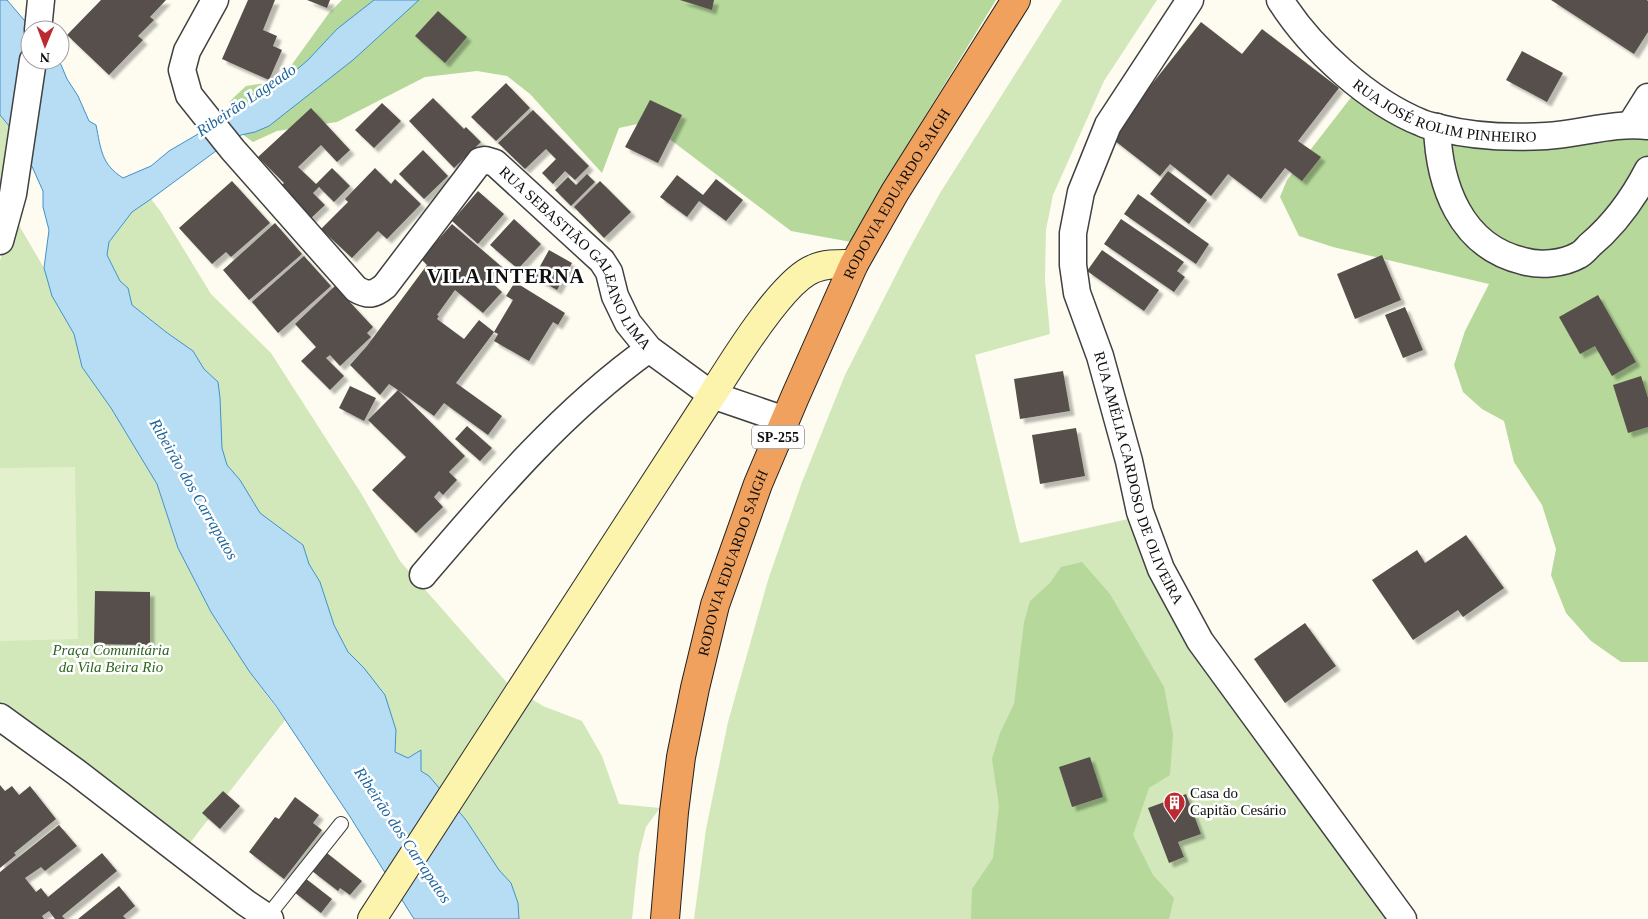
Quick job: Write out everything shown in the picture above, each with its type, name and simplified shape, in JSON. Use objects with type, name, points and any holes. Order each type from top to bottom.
[{"type":"highway","name":"RODOVIA EDUARDO SAIGH","points":[[665,919],[681,757],[715,605],[752,500],[854,264],[895,192],[1016,0]]},
{"type":"street","name":"RUA SEBASTIÃO GALEANO LIMA","points":[[215,0],[187,51],[182,70],[189,95],[233,150],[356,290],[366,294],[375,294],[385,286],[480,161],[490,160],[495,162],[602,261],[609,272],[615,296],[628,323],[649,349],[712,395],[785,420]]},
{"type":"street","name":"RUA AMÉLIA CARDOSO DE OLIVEIRA","points":[[1190,0],[1108,125],[1081,192],[1073,233],[1072,265],[1077,293],[1100,356],[1129,462],[1140,512],[1161,568],[1200,641],[1403,919]]},
{"type":"street","name":"RUA JOSÉ ROLIM PINHEIRO","points":[[1280,0],[1286,10],[1317,46],[1348,78],[1422,124],[1458,133],[1496,136],[1547,136],[1640,125]]},
{"type":"street","points":[[0,240],[13,194],[32,70]]},
{"type":"street","points":[[1640,125],[1648,97]]},
{"type":"street","points":[[1438,127],[1438,146],[1445,184],[1458,214],[1482,241],[1493,249],[1510,258],[1530,263],[1556,263],[1578,255],[1603,234],[1624,210],[1648,170]]},
{"type":"street","points":[[372,919],[764,318],[795,281],[810,269],[827,264],[854,264]]},
{"type":"street","points":[[423,575],[489,498],[582,403],[618,371],[649,349]]},
{"type":"street","points":[[0,717],[76,772],[240,911],[268,918]]},
{"type":"lane","points":[[268,918],[341,824]]},
{"type":"green space","points":[[342,0],[996,0],[870,206],[851,242],[791,231],[647,122],[619,128],[602,173],[530,94],[507,76],[477,71],[425,77],[337,122],[277,131],[253,142],[238,131],[229,102],[246,86],[280,81],[329,13]]},
{"type":"green space","points":[[1062,0],[1157,0],[1104,81],[1053,195],[1046,230],[1045,280],[1050,334],[975,355],[1020,543],[1146,515],[1166,569],[1408,919],[694,919],[706,829],[728,722],[768,580],[802,482],[845,375],[907,253],[940,193]]},
{"type":"green space","points":[[1356,91],[1448,136],[1648,132],[1648,662],[1621,662],[1591,641],[1566,613],[1551,575],[1556,549],[1542,505],[1514,462],[1504,421],[1482,409],[1463,392],[1454,365],[1465,331],[1489,284],[1333,247],[1299,236],[1280,197],[1287,180]]},
{"type":"green space","points":[[0,115],[15,133],[0,216]]},
{"type":"green space","points":[[151,199],[161,212],[211,294],[271,353],[361,493],[400,561],[509,685],[543,706],[582,721],[602,756],[619,804],[660,808],[646,827],[639,854],[632,919],[519,919],[518,903],[511,883],[499,870],[466,820],[429,776],[421,771],[421,750],[408,758],[395,752],[396,730],[364,668],[348,652],[334,625],[320,582],[309,564],[303,545],[260,513],[240,480],[227,465],[222,448],[218,382],[204,369],[193,351],[132,305],[128,288],[120,281],[107,255],[109,242],[132,212]]},
{"type":"green space","name":"Praça Comunitária da Vila Beira Rio","points":[[13,215],[44,268],[52,296],[74,334],[82,367],[111,408],[157,484],[178,548],[211,612],[249,671],[285,720],[183,852],[0,716],[0,261]]},
{"type":"green space","points":[[75,467],[78,639],[0,641],[0,468]]},
{"type":"green space","points":[[1082,562],[1110,594],[1164,687],[1173,734],[1170,775],[1149,788],[1133,835],[1153,875],[1174,898],[1169,919],[971,919],[972,889],[993,858],[999,806],[992,759],[1000,733],[1014,704],[1024,622],[1030,601],[1050,583],[1061,567]]},
{"type":"water","name":"Ribeirão dos Carrapatos","points":[[0,0],[7,0],[24,20],[20,20],[20,70],[63,70],[89,121],[96,125],[101,149],[106,161],[123,178],[151,166],[169,151],[273,90],[308,60],[337,29],[374,0],[419,0],[353,60],[269,126],[241,135],[224,145],[132,212],[109,242],[107,255],[120,281],[128,288],[132,305],[193,351],[204,369],[218,382],[222,448],[227,465],[240,480],[260,513],[303,545],[309,564],[320,582],[334,625],[348,652],[364,668],[385,695],[396,730],[395,752],[408,758],[421,750],[421,771],[429,776],[466,820],[499,870],[511,883],[518,903],[519,919],[414,919],[349,815],[276,706],[249,671],[211,612],[178,548],[157,484],[111,408],[82,367],[74,334],[52,296],[44,268],[49,230],[43,207],[43,191],[15,133],[0,115]]},
{"type":"building","points":[[101,0],[166,0],[150,17],[154,20],[138,36],[143,40],[109,75],[70,38],[70,32]]},
{"type":"building","points":[[248,0],[275,0],[263,30],[277,36],[273,46],[282,50],[269,80],[222,59]]},
{"type":"building","points":[[307,0],[330,0],[327,8]]},
{"type":"building","points":[[680,0],[714,0],[712,10]]},
{"type":"building","points":[[1551,0],[1647,0],[1648,32],[1634,54]]},
{"type":"building","points":[[438,11],[467,37],[445,63],[415,36]]},
{"type":"building","points":[[1201,22],[1242,54],[1262,29],[1339,88],[1298,141],[1321,157],[1302,181],[1285,168],[1261,199],[1228,174],[1211,196],[1170,164],[1160,176],[1110,137]]},
{"type":"building","points":[[1522,51],[1563,73],[1547,102],[1506,80]]},
{"type":"building","points":[[506,83],[530,108],[496,141],[471,117]]},
{"type":"building","points":[[433,98],[464,129],[466,127],[481,142],[454,168],[409,121]]},
{"type":"building","points":[[650,100],[682,115],[658,163],[625,147]]},
{"type":"building","points":[[382,103],[401,121],[374,148],[355,130]]},
{"type":"building","points":[[311,108],[350,150],[337,162],[321,145],[298,167],[316,184],[332,168],[350,186],[334,202],[319,187],[313,193],[325,205],[310,219],[278,188],[284,183],[258,157]]},
{"type":"building","points":[[533,110],[589,166],[575,180],[565,171],[553,184],[542,173],[556,159],[546,149],[525,169],[498,143]]},
{"type":"building","points":[[423,150],[448,176],[424,199],[399,174]]},
{"type":"building","points":[[375,168],[391,184],[395,179],[421,204],[387,239],[378,231],[352,258],[321,229],[348,202],[345,199]]},
{"type":"building","points":[[1168,171],[1207,200],[1189,224],[1150,194]]},
{"type":"building","points":[[587,174],[595,182],[571,206],[555,190],[568,177],[576,185]]},
{"type":"building","points":[[677,175],[703,195],[716,179],[743,200],[726,221],[699,201],[687,217],[660,197]]},
{"type":"building","points":[[232,181],[270,223],[231,257],[226,252],[212,264],[179,228]]},
{"type":"building","points":[[600,181],[631,212],[604,238],[574,207]]},
{"type":"building","points":[[478,191],[504,214],[478,244],[452,221]]},
{"type":"building","points":[[1138,194],[1209,244],[1196,264],[1124,214]]},
{"type":"building","points":[[514,219],[541,244],[518,269],[490,245]]},
{"type":"building","points":[[1121,219],[1184,262],[1177,271],[1185,277],[1174,292],[1104,244]]},
{"type":"building","points":[[275,223],[302,254],[249,300],[223,270]]},
{"type":"building","points":[[452,224],[502,267],[490,281],[502,292],[483,313],[455,290],[437,315],[439,316],[437,319],[464,339],[479,320],[494,332],[456,383],[502,416],[488,435],[444,403],[434,416],[389,384],[380,395],[350,365],[367,346],[427,265],[421,259]]},
{"type":"building","points":[[549,250],[572,263],[557,290],[534,277]]},
{"type":"building","points":[[1102,250],[1159,290],[1144,311],[1087,271]]},
{"type":"building","points":[[1382,255],[1401,300],[1355,319],[1337,274]]},
{"type":"building","points":[[304,256],[331,286],[278,333],[252,302]]},
{"type":"building","points":[[515,282],[565,313],[558,325],[553,322],[529,361],[494,341],[498,334],[494,332],[513,300],[506,296]]},
{"type":"building","points":[[335,286],[373,327],[367,333],[371,337],[340,366],[330,355],[326,358],[344,376],[330,390],[301,361],[316,347],[295,324]]},
{"type":"building","points":[[1598,295],[1636,362],[1612,376],[1595,346],[1580,354],[1559,317]]},
{"type":"building","points":[[1405,307],[1423,350],[1403,358],[1385,315]]},
{"type":"building","points":[[1063,371],[1070,411],[1020,419],[1014,379]]},
{"type":"building","points":[[1641,376],[1648,398],[1648,427],[1628,433],[1613,385]]},
{"type":"building","points":[[350,386],[376,398],[364,421],[339,408]]},
{"type":"building","points":[[398,390],[465,456],[449,472],[457,480],[443,495],[439,491],[434,497],[443,507],[416,533],[372,490],[406,457],[368,420]]},
{"type":"building","points":[[467,426],[492,448],[480,461],[455,439]]},
{"type":"building","points":[[1076,428],[1085,476],[1040,484],[1032,435]]},
{"type":"building","points":[[1466,535],[1504,588],[1463,617],[1458,610],[1413,640],[1372,580],[1417,550],[1425,563]]},
{"type":"building","points":[[95,591],[150,592],[150,645],[94,644]]},
{"type":"building","points":[[1305,623],[1336,666],[1285,703],[1254,659]]},
{"type":"building","points":[[1090,757],[1103,797],[1072,807],[1059,767]]},
{"type":"building","points":[[0,785],[5,791],[12,786],[19,795],[30,786],[56,819],[14,853],[16,855],[0,868]]},
{"type":"building","points":[[223,791],[240,806],[220,829],[202,813]]},
{"type":"building","name":"Casa do Capitão Cesário","points":[[1186,794],[1201,834],[1178,842],[1184,857],[1169,863],[1148,808]]},
{"type":"building","points":[[295,797],[319,815],[313,823],[322,830],[284,879],[249,852],[275,817],[279,819]]},
{"type":"building","points":[[59,825],[77,846],[45,871],[41,867],[25,878],[36,892],[41,888],[48,897],[102,853],[117,871],[62,916],[65,919],[55,919],[49,911],[42,916],[44,919],[0,919],[0,872]]},
{"type":"building","points":[[327,853],[362,881],[350,895],[340,888],[338,891],[312,871]]},
{"type":"building","points":[[305,878],[332,899],[321,913],[294,892]]},
{"type":"building","points":[[119,886],[135,906],[123,916],[126,919],[78,919]]},
{"type":"place","name":"Casa do Capitão Cesário","points":[[1174,821]]},
{"type":"district","name":"VILA INTERNA","points":[[506,276]]},
{"type":"water label","name":"Ribeirão Lageado","points":[[246,100]]}]
